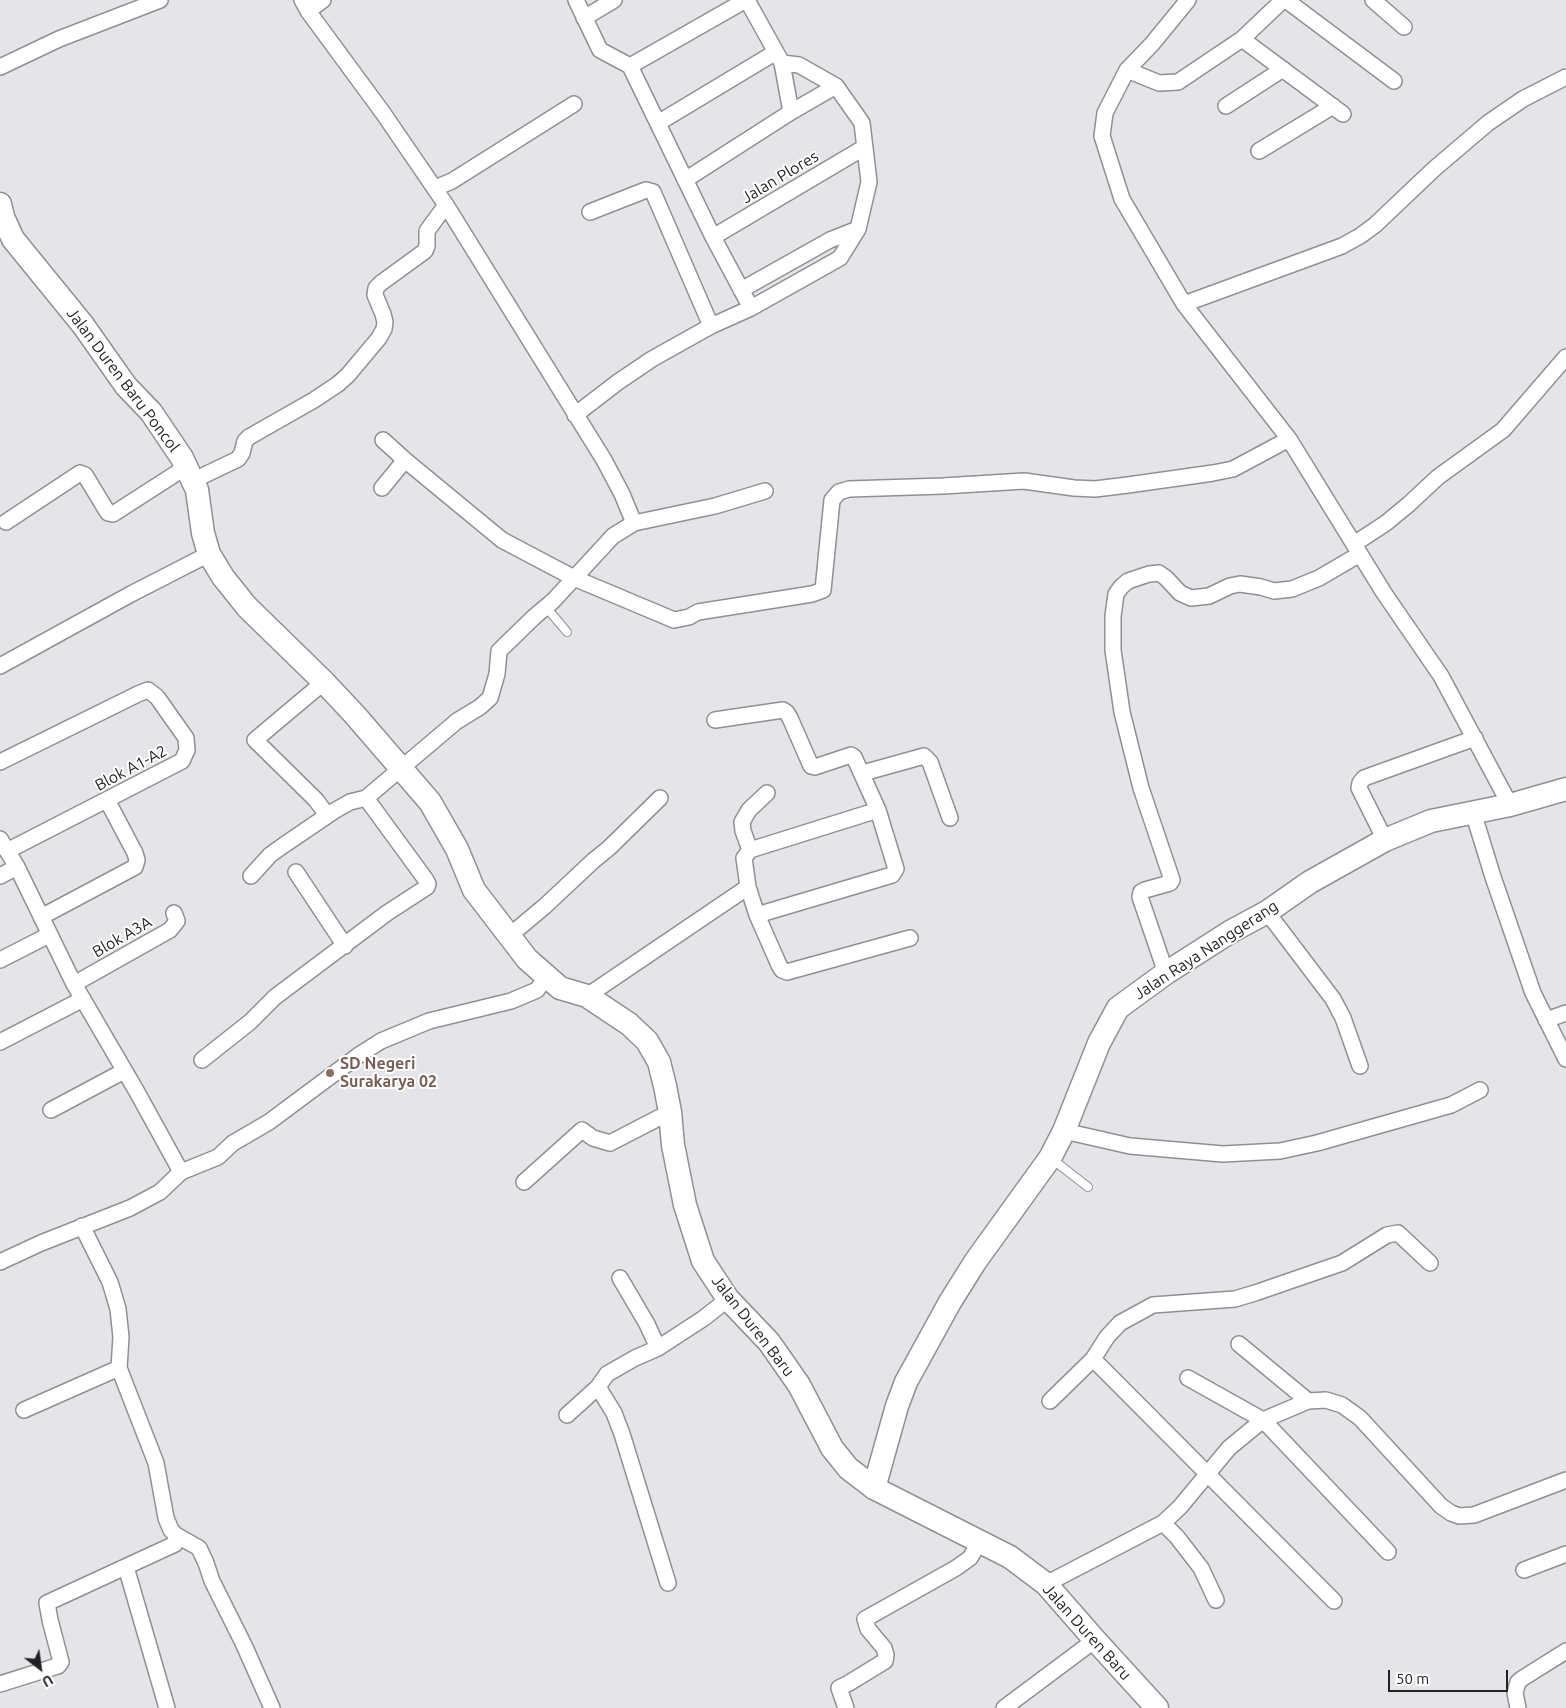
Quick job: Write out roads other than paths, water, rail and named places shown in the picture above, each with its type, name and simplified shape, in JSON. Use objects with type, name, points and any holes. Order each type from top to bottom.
[{"type":"street","points":[[0,68],[59,39],[160,0]]},
{"type":"street","points":[[323,0],[305,5],[383,113],[446,205],[604,460],[622,494],[634,523]]},
{"type":"street","points":[[576,0],[600,50],[630,66],[713,237],[751,308]]},
{"type":"street","points":[[584,18],[614,0]]},
{"type":"street","points":[[630,66],[746,0],[779,58],[791,112]]},
{"type":"street","points":[[1188,0],[1152,44],[1126,70],[1105,114],[1102,136],[1122,199],[1184,304],[1290,439],[1384,593],[1441,676],[1510,805]]},
{"type":"street","points":[[1126,70],[1159,83],[1178,82],[1242,39],[1285,0],[1394,81]]},
{"type":"street","points":[[1373,0],[1404,27]]},
{"type":"street","points":[[1242,39],[1338,110],[1259,151]]},
{"type":"street","points":[[575,415],[652,359],[711,326],[751,308],[840,258],[858,229],[869,182],[862,124],[836,86],[799,65],[779,58],[658,123]]},
{"type":"street","points":[[1226,106],[1283,69]]},
{"type":"street","points":[[1184,304],[1342,246],[1360,236],[1375,226],[1434,169],[1488,123],[1524,99],[1566,76]]},
{"type":"street","points":[[685,180],[791,112],[836,86]]},
{"type":"street","points":[[435,188],[452,181],[574,104]]},
{"type":"street","name":"Jalan Plores","points":[[713,237],[865,147]]},
{"type":"street","points":[[590,212],[646,190],[653,192],[711,326]]},
{"type":"street","name":"Jalan Duren Baru Poncol","points":[[0,204],[3,217],[13,239],[83,325],[126,386],[151,412],[189,474],[197,490],[203,533],[209,554],[223,577],[247,607],[324,682],[402,768]]},
{"type":"street","points":[[6,522],[80,473],[85,475],[108,513],[113,514],[189,474],[238,459],[249,436],[314,400],[338,384],[379,338],[384,330],[385,322],[384,314],[375,296],[376,288],[425,251],[428,246],[427,232],[446,205]]},
{"type":"street","points":[[741,290],[830,240],[858,229]]},
{"type":"street","points":[[1166,973],[1140,897],[1141,892],[1170,883],[1172,880],[1141,788],[1122,712],[1113,650],[1113,616],[1116,594],[1128,581],[1149,574],[1159,574],[1166,578],[1180,593],[1191,598],[1209,596],[1230,586],[1240,584],[1274,591],[1292,589],[1319,578],[1357,549],[1438,477],[1503,430],[1566,357]]},
{"type":"street","points":[[383,440],[502,540],[574,578],[674,620],[689,617],[698,612],[817,594],[823,590],[832,500],[839,492],[849,489],[1024,481],[1074,488],[1128,485],[1233,469],[1290,439]]},
{"type":"street","points":[[382,488],[405,460]]},
{"type":"street","points":[[251,876],[277,850],[327,815],[350,802],[366,798],[457,721],[480,707],[490,698],[497,674],[499,651],[546,607],[613,536],[634,523],[715,506],[764,491]]},
{"type":"street","points":[[0,666],[131,594],[209,554]]},
{"type":"street","points":[[324,682],[255,740],[316,800],[327,815]]},
{"type":"street","name":"Blok A1-A2","points":[[0,762],[148,690],[157,696],[186,738],[187,750],[182,760],[107,800],[3,845]]},
{"type":"street","points":[[715,720],[782,710],[787,713],[811,766],[814,767],[851,755],[857,760],[878,810],[896,869],[892,875],[757,915]]},
{"type":"street","points":[[1385,840],[1360,788],[1360,783],[1364,778],[1475,738]]},
{"type":"street","points":[[863,774],[924,756],[930,762],[950,818]]},
{"type":"street","name":"Jalan Duren Baru","points":[[402,768],[430,802],[457,849],[474,890],[527,959],[560,988],[587,996],[629,1024],[648,1041],[659,1062],[670,1112],[673,1145],[685,1205],[703,1261],[728,1299],[769,1342],[799,1384],[832,1448],[848,1468],[874,1488],[1010,1556],[1046,1584],[1156,1708]]},
{"type":"street","name":"Jalan Raya Nanggerang","points":[[874,1488],[897,1406],[906,1382],[950,1302],[975,1262],[1050,1158],[1064,1131],[1099,1043],[1118,1008],[1166,973],[1230,932],[1267,912],[1310,882],[1385,840],[1431,821],[1510,805],[1566,789]]},
{"type":"street","points":[[750,850],[743,831],[742,822],[748,810],[767,793]]},
{"type":"street","points":[[202,1060],[250,1022],[275,997],[387,913],[424,890],[428,884],[366,798]]},
{"type":"street","points":[[508,936],[545,906],[593,860],[609,848],[660,798]]},
{"type":"street","points":[[41,917],[135,867],[138,860],[107,800]]},
{"type":"street","points":[[878,810],[750,850],[744,858],[748,887],[757,915],[779,966],[787,972],[910,938]]},
{"type":"street","points":[[1473,812],[1533,993],[1566,1059]]},
{"type":"street","points":[[3,845],[16,867],[74,984],[181,1172]]},
{"type":"street","points":[[0,876],[16,867]]},
{"type":"street","points":[[296,872],[344,946]]},
{"type":"street","points":[[587,996],[748,887]]},
{"type":"street","points":[[1267,912],[1333,999],[1360,1066]]},
{"type":"street","name":"Blok A3A","points":[[74,984],[170,930],[177,920],[174,913]]},
{"type":"street","points":[[0,960],[49,936]]},
{"type":"street","points":[[0,1262],[41,1243],[130,1208],[160,1192],[181,1172],[218,1157],[233,1143],[269,1122],[359,1055],[381,1041],[438,1018],[512,1000],[537,990],[546,976]]},
{"type":"street","points":[[0,1042],[83,999]]},
{"type":"street","points":[[1546,1020],[1566,1013]]},
{"type":"street","points":[[51,1110],[124,1071]]},
{"type":"street","points":[[1064,1131],[1130,1146],[1223,1154],[1280,1151],[1317,1143],[1451,1105],[1480,1090]]},
{"type":"street","points":[[524,1182],[582,1130],[593,1138],[610,1143],[670,1112]]},
{"type":"street","points":[[82,1226],[110,1282],[118,1309],[121,1337],[119,1368],[156,1463],[166,1518],[171,1530],[176,1535],[199,1548],[212,1581],[244,1645],[272,1708]]},
{"type":"street","points":[[1050,1401],[1093,1359],[1120,1322],[1153,1305],[1235,1299],[1342,1263],[1387,1235],[1398,1233],[1430,1263]]},
{"type":"street","points":[[620,1278],[647,1324],[658,1348]]},
{"type":"street","points":[[567,1415],[598,1387],[607,1374],[635,1358],[658,1348],[704,1318],[728,1299]]},
{"type":"street","points":[[1239,1344],[1308,1401]]},
{"type":"street","points":[[1093,1359],[1334,1601]]},
{"type":"street","points":[[24,1410],[119,1368]]},
{"type":"street","points":[[1188,1378],[1263,1420],[1388,1552]]},
{"type":"street","points":[[598,1387],[614,1413],[622,1434],[668,1583]]},
{"type":"street","points":[[1046,1584],[1165,1521],[1180,1507],[1229,1448],[1263,1420],[1308,1401],[1326,1400],[1342,1405],[1360,1418],[1441,1506],[1459,1516],[1474,1515],[1566,1480]]},
{"type":"street","points":[[1165,1521],[1201,1568],[1216,1600]]},
{"type":"street","points":[[0,1684],[58,1666],[61,1662],[47,1603],[176,1544],[176,1535]]},
{"type":"street","points":[[846,1708],[839,1688],[885,1661],[884,1648],[868,1629],[865,1619],[956,1568],[970,1558],[980,1541]]},
{"type":"street","points":[[1524,1570],[1566,1554]]},
{"type":"street","points":[[126,1568],[167,1708]]},
{"type":"street","points":[[1004,1708],[1095,1640]]},
{"type":"street","points":[[1518,1708],[1515,1693],[1518,1682],[1566,1652]]},
{"type":"lane","points":[[546,607],[567,632]]},
{"type":"lane","points":[[1050,1158],[1088,1187]]},
{"type":"place","name":"SD Negeri Surakarya 02","points":[[330,1073]]}]
